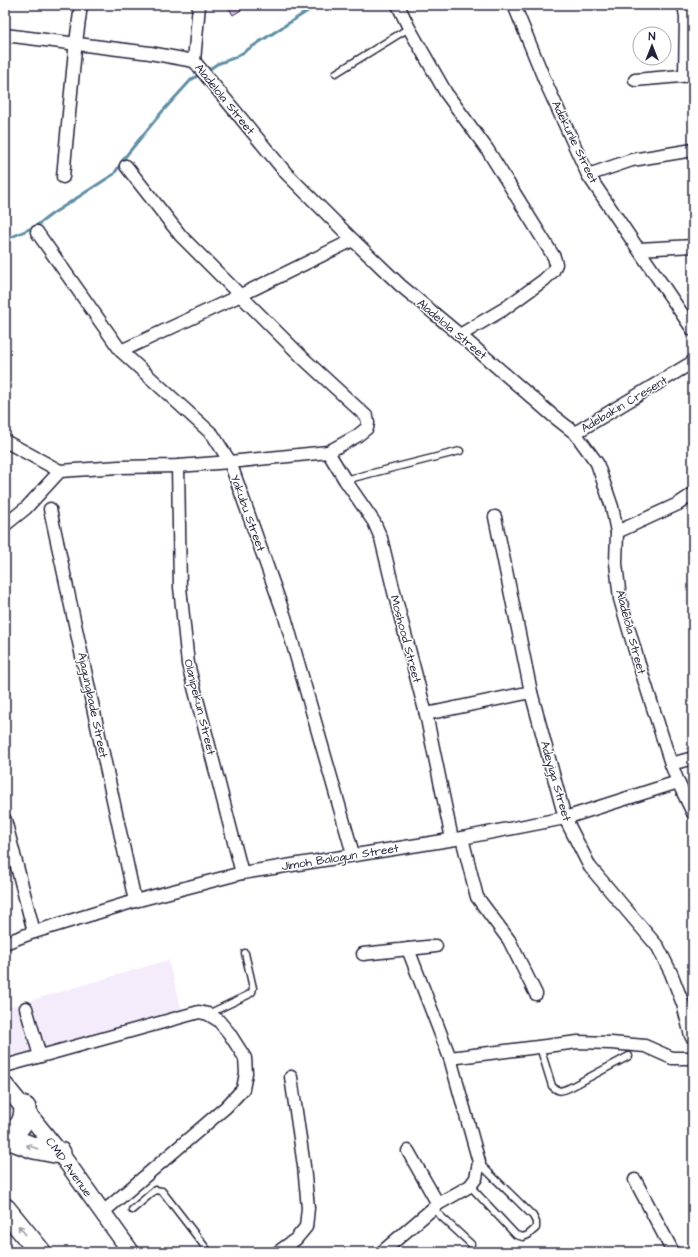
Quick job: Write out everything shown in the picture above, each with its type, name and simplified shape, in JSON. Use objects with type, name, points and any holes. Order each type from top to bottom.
[{"type":"highway","points":[[5,1136],[18,1129],[25,1118],[25,1108]]},
{"type":"highway","points":[[5,1136],[34,1148],[60,1153]]},
{"type":"highway","points":[[5,1209],[40,1252]]},
{"type":"street","points":[[63,176],[81,5]]},
{"type":"street","points":[[195,62],[199,5]]},
{"type":"street","points":[[398,5],[409,28],[446,93],[487,149],[554,257],[556,264],[553,271],[544,280],[504,309],[460,335]]},
{"type":"street","name":"Adekunle Street","points":[[514,5],[545,80],[588,175],[693,330]]},
{"type":"street","points":[[635,80],[689,75],[684,5]]},
{"type":"street","name":"Aladelola Street","points":[[5,35],[150,53],[195,62],[286,174],[400,285],[575,433],[597,462],[612,507],[617,532],[616,563],[620,599],[671,764],[678,782],[691,806]]},
{"type":"street","points":[[588,175],[632,160],[693,150]]},
{"type":"street","points":[[5,441],[60,471],[178,466],[328,452],[357,436],[367,428],[367,418],[304,359],[181,236],[126,166]]},
{"type":"street","name":"Yakubu Street","points":[[36,232],[121,351],[213,435],[230,462],[285,617],[353,854]]},
{"type":"street","points":[[121,351],[241,296],[354,240]]},
{"type":"street","points":[[639,249],[693,246]]},
{"type":"street","name":"Adebakin Cresent","points":[[575,433],[693,362]]},
{"type":"street","name":"Moshood Street","points":[[328,452],[374,522],[381,538],[457,838],[477,897],[509,940],[536,994]]},
{"type":"street","name":"Olanipekun Street","points":[[178,466],[180,587],[188,664],[242,873]]},
{"type":"street","points":[[5,525],[26,508],[60,471]]},
{"type":"street","points":[[617,532],[678,504],[693,494]]},
{"type":"street","name":"Ajagungbade Street","points":[[50,509],[135,901]]},
{"type":"street","name":"Adeyiga Street","points":[[495,517],[531,692],[565,818],[590,868],[658,947],[671,973],[683,1004],[691,1036],[693,1037]]},
{"type":"street","points":[[426,714],[531,692]]},
{"type":"street","points":[[671,764],[693,758]]},
{"type":"street","name":"Jimoh Balogun Street","points":[[5,943],[34,932],[135,901],[242,873],[457,838],[565,818],[678,782]]},
{"type":"street","points":[[5,820],[34,932]]},
{"type":"street","points":[[363,954],[436,946]]},
{"type":"street","points":[[382,1252],[436,1206],[470,1186],[476,1178],[478,1162],[450,1058],[408,949]]},
{"type":"street","points":[[26,1008],[40,1056]]},
{"type":"street","points":[[5,1066],[199,1012],[208,1014],[218,1020],[229,1033],[245,1058],[246,1073],[243,1089],[226,1107],[102,1213]]},
{"type":"street","points":[[450,1058],[578,1042],[645,1046],[672,1058],[693,1058]]},
{"type":"street","points":[[278,1252],[296,1239],[306,1227],[308,1208],[304,1166],[291,1077]]},
{"type":"street","name":"CMD Avenue","points":[[5,1085],[60,1153],[131,1252]]},
{"type":"street","points":[[408,1151],[436,1206]]},
{"type":"street","points":[[634,1180],[673,1252]]},
{"type":"lane","points":[[336,72],[409,28]]},
{"type":"lane","points":[[345,480],[460,451]]},
{"type":"lane","points":[[208,1014],[252,992],[253,988],[245,953]]},
{"type":"lane","points":[[540,1047],[552,1086],[556,1090],[562,1091],[629,1056]]},
{"type":"lane","points":[[470,1186],[516,1235],[522,1237],[528,1235],[536,1228],[536,1222],[533,1216],[478,1162]]},
{"type":"lane","points":[[132,1210],[155,1190],[162,1191],[209,1252]]},
{"type":"lane","points":[[436,1206],[471,1244]]},
{"type":"shaded area","points":[[168,960],[182,1010],[5,1064],[5,1008]]},
{"type":"building","points":[[227,5],[249,5],[233,15]]},
{"type":"waterway","points":[[207,71],[217,64],[236,57],[317,5]]},
{"type":"waterway","points":[[5,240],[36,226],[114,174],[125,157],[161,113],[191,80],[200,74]]}]
